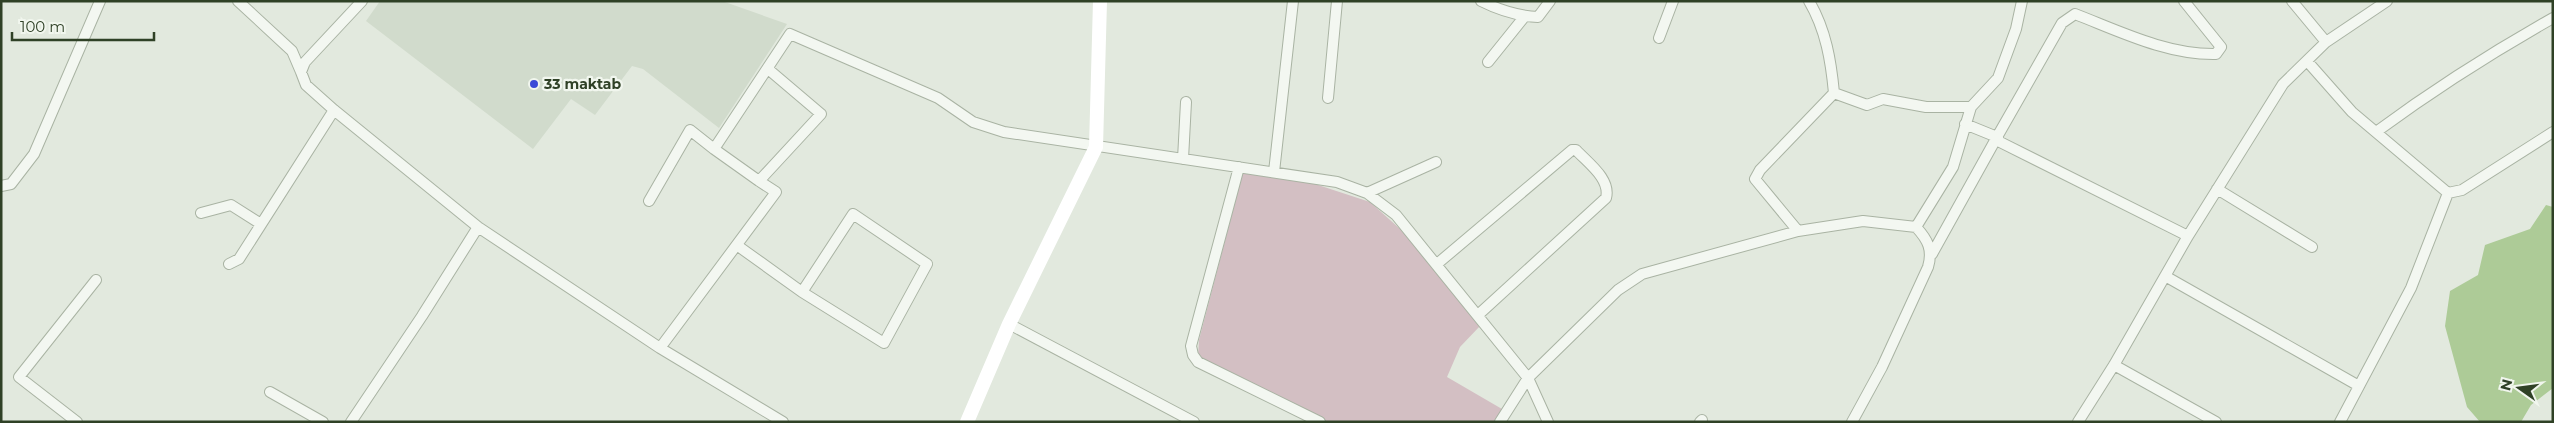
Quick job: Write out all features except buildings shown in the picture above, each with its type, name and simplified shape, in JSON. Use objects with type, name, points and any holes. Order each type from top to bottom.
[{"type":"street","points":[[1,186],[11,184],[34,154],[100,1]]},
{"type":"street","points":[[239,1],[292,51],[306,85],[478,227],[660,348],[783,422]]},
{"type":"street","points":[[301,72],[305,62],[362,1]]},
{"type":"street","points":[[967,422],[1010,324],[1096,147],[1100,1]]},
{"type":"street","points":[[1274,172],[1293,1]]},
{"type":"street","points":[[1328,98],[1337,1]]},
{"type":"street","points":[[1481,1],[1496,8],[1525,16],[1538,17],[1550,1]]},
{"type":"street","points":[[1659,38],[1673,1]]},
{"type":"street","points":[[1798,231],[1757,183],[1755,175],[1834,93],[1830,55],[1816,12],[1809,1]]},
{"type":"street","points":[[1916,227],[1953,167],[1971,107],[1998,78],[2016,29],[2022,1]]},
{"type":"street","points":[[1852,422],[1906,316],[1932,254],[2062,24],[2075,14],[2153,44],[2204,55],[2216,54],[2221,47],[2184,1]]},
{"type":"street","points":[[2292,1],[2326,42]]},
{"type":"street","points":[[2078,422],[2114,365],[2188,236],[2283,84],[2326,42],[2388,1]]},
{"type":"street","points":[[1488,62],[1525,16]]},
{"type":"street","points":[[2376,132],[2440,85],[2494,51],[2553,18]]},
{"type":"street","points":[[714,149],[790,34],[938,98],[973,122],[1004,132],[1337,182],[1367,193],[1396,215],[1528,378],[1548,422]]},
{"type":"street","points":[[2307,61],[2352,112],[2448,193]]},
{"type":"street","points":[[759,181],[821,114],[768,69]]},
{"type":"street","points":[[1834,93],[1867,105],[1883,99],[1926,107],[1971,107]]},
{"type":"street","points":[[1183,159],[1186,102]]},
{"type":"street","points":[[229,264],[239,259],[334,110]]},
{"type":"street","points":[[1966,124],[1997,137],[2000,142],[2188,236]]},
{"type":"street","points":[[649,201],[690,130],[776,192],[738,246],[660,348]]},
{"type":"street","points":[[2448,193],[2462,190],[2553,132]]},
{"type":"street","points":[[1437,264],[1572,150],[1576,150],[1606,182],[1608,189],[1606,198],[1478,315]]},
{"type":"street","points":[[1367,193],[1436,162]]},
{"type":"street","points":[[1239,168],[1191,346],[1193,355],[1198,362],[1320,422]]},
{"type":"street","points":[[2217,189],[2312,247]]},
{"type":"street","points":[[2340,422],[2411,288],[2448,193]]},
{"type":"street","points":[[201,214],[231,205],[261,224]]},
{"type":"street","points":[[738,246],[802,292],[884,343],[927,264],[853,214],[802,292]]},
{"type":"street","points":[[1500,422],[1528,378],[1618,290],[1636,277],[1798,231],[1863,221],[1916,227],[1923,235],[1932,254]]},
{"type":"street","points":[[351,422],[422,316],[478,227]]},
{"type":"street","points":[[2166,276],[2359,386]]},
{"type":"street","points":[[77,422],[19,377],[96,280]]},
{"type":"street","points":[[1010,324],[1194,422]]},
{"type":"street","points":[[2114,365],[2216,422]]},
{"type":"street","points":[[270,392],[322,422]]},
{"type":"shaded area","name":"33 maktab","points":[[380,1],[722,1],[787,24],[719,128],[643,69],[632,66],[595,115],[571,99],[533,149],[366,21]]},
{"type":"shaded area","points":[[1243,172],[1312,183],[1370,202],[1409,237],[1480,326],[1460,347],[1447,377],[1502,409],[1495,422],[1322,422],[1209,364],[1198,356],[1199,340]]},
{"type":"shaded area","points":[[2546,205],[2553,207],[2553,388],[2531,405],[2521,422],[2480,422],[2467,407],[2445,326],[2450,291],[2478,275],[2485,245],[2530,229]]},
{"type":"place","name":"33 maktab","points":[[534,84]]}]
